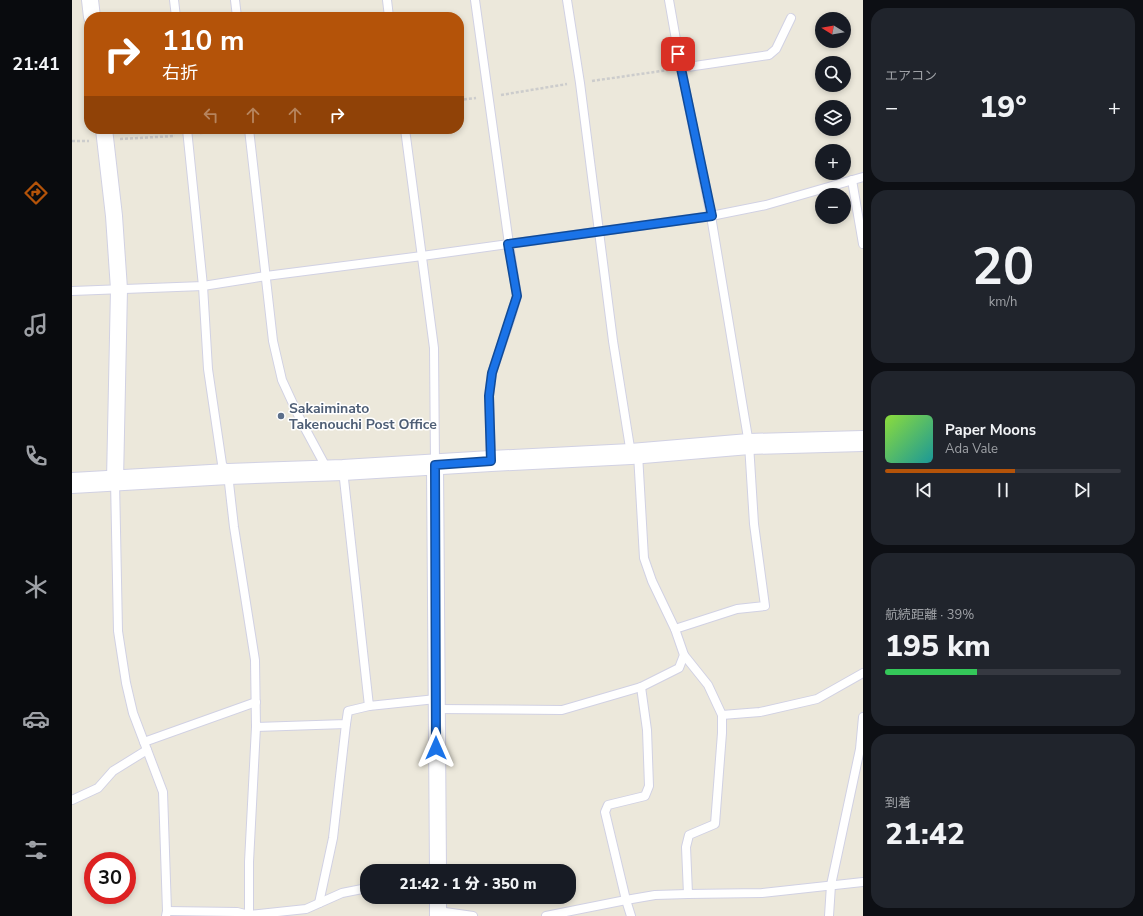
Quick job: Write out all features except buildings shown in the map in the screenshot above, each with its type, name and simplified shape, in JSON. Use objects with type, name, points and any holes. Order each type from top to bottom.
[{"type":"street","points":[[90,0],[91,12]]},
{"type":"street","points":[[105,135],[114,216],[119,289],[115,480]]},
{"type":"street","points":[[72,483],[228,474],[435,465],[635,453],[749,444],[863,441]]},
{"type":"street","points":[[435,465],[438,864]]},
{"type":"lane","points":[[174,0],[175,12]]},
{"type":"lane","points":[[235,0],[236,12]]},
{"type":"lane","points":[[387,0],[389,12]]},
{"type":"lane","points":[[475,0],[508,244],[517,296],[492,373],[489,396],[491,461]]},
{"type":"lane","points":[[566,0],[580,82],[613,341],[635,453],[644,558],[652,581],[675,629],[684,655],[708,685],[722,715],[715,824],[689,835],[686,847],[688,894]]},
{"type":"lane","points":[[669,0],[681,68],[712,216],[749,444],[754,524],[765,606],[737,609],[675,629]]},
{"type":"lane","points":[[681,68],[769,55],[776,49],[791,18]]},
{"type":"lane","points":[[187,134],[203,286],[208,369],[222,464],[228,474],[234,527],[255,660],[256,727],[249,862],[249,915]]},
{"type":"lane","points":[[250,134],[273,341],[282,380],[300,419],[335,470],[369,706]]},
{"type":"lane","points":[[406,134],[434,348],[435,465]]},
{"type":"lane","points":[[72,291],[203,286],[266,276],[712,216],[766,205],[863,177]]},
{"type":"lane","points":[[852,180],[863,244]]},
{"type":"lane","points":[[115,480],[118,631],[133,713],[162,792],[167,914],[236,912],[249,915],[306,909],[342,893],[360,889]]},
{"type":"lane","points":[[319,903],[333,838],[348,711],[369,706],[436,704],[562,710],[641,687],[679,668],[684,655]]},
{"type":"lane","points":[[722,715],[760,712],[817,699],[863,673]]},
{"type":"lane","points":[[631,916],[605,812],[608,805],[645,796],[649,786],[647,730],[641,687]]},
{"type":"lane","points":[[72,800],[98,788],[113,771],[145,746],[256,702]]},
{"type":"lane","points":[[829,916],[831,885],[860,749],[863,717]]},
{"type":"lane","points":[[256,727],[346,724]]},
{"type":"lane","points":[[546,916],[655,895],[762,893],[863,882]]},
{"type":"lane","points":[[438,908],[473,916]]},
{"type":"path","points":[[72,141],[105,135],[132,134]]},
{"type":"place","name":"Sakaiminato Takenouchi Post Office","points":[[281,416]]},
{"type":"route","points":[[436,748],[435,465],[491,461],[489,396],[492,373],[517,296],[508,244],[712,216],[678,54]]}]
